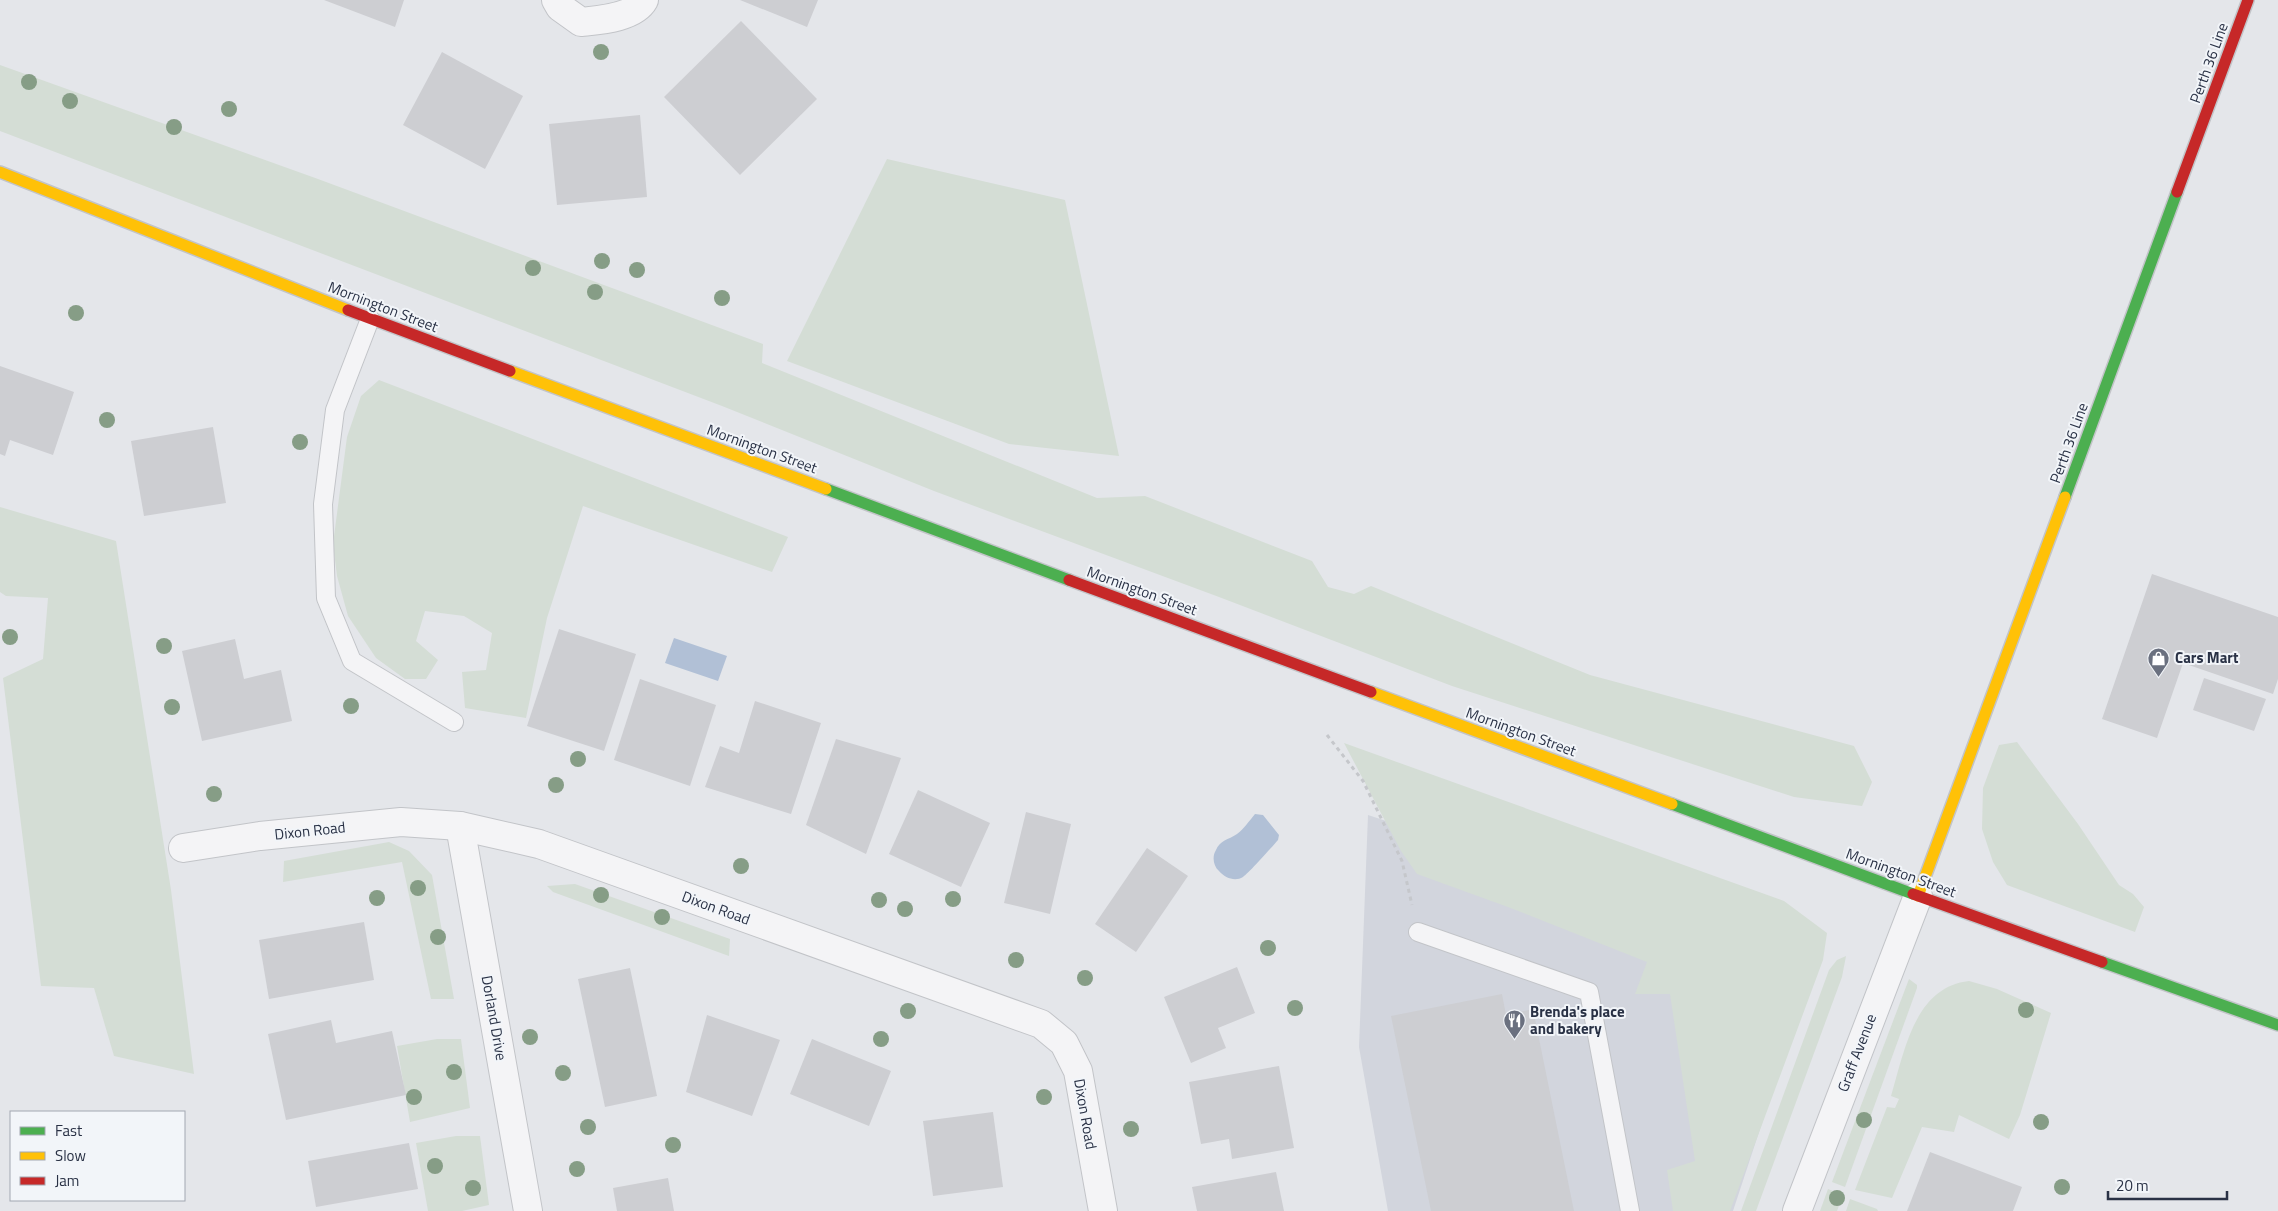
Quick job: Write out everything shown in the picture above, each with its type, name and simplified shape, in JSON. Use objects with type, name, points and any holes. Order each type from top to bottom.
[{"type":"main road","name":"Perth 36 Line","points":[[1918,896],[2248,0]]},
{"type":"main road","name":"Mornington Street","points":[[0,172],[370,319],[1918,896],[2278,1025]]},
{"type":"street","points":[[556,0],[560,6],[581,22],[616,18],[641,5],[644,0]]},
{"type":"street","name":"Dixon Road","points":[[183,848],[260,836],[401,822],[460,826],[539,844],[1041,1024],[1064,1042],[1078,1070],[1102,1211]]},
{"type":"street","name":"Dorland Drive","points":[[460,826],[528,1211]]},
{"type":"street","name":"Graff Avenue","points":[[1797,1211],[1918,896]]},
{"type":"lane","points":[[370,319],[335,410],[323,504],[326,598],[352,661],[454,722]]},
{"type":"lane","points":[[1418,932],[1589,992],[1630,1211]]},
{"type":"path","points":[[1327,735],[1363,781],[1402,861],[1418,932]]},
{"type":"shaded area","points":[[0,65],[318,179],[763,344],[762,363],[1097,498],[1145,496],[1312,561],[1328,587],[1354,594],[1371,586],[1590,675],[1854,746],[1872,782],[1862,806],[1794,797],[1452,686],[934,491],[722,406],[0,131]]},
{"type":"shaded area","points":[[887,159],[1065,200],[1119,456],[1009,444],[787,361]]},
{"type":"shaded area","points":[[379,380],[788,537],[772,572],[583,506],[547,618],[526,718],[465,708],[462,672],[486,670],[492,633],[464,616],[425,611],[416,641],[438,660],[426,679],[405,679],[376,658],[348,616],[337,576],[333,544],[347,437],[361,396]]},
{"type":"shaded area","points":[[0,507],[116,541],[171,890],[194,1074],[114,1056],[94,988],[41,986],[3,678],[43,659],[48,598],[6,596],[0,592]]},
{"type":"shaded area","points":[[2017,742],[2078,824],[2119,885],[2133,894],[2144,907],[2135,932],[2007,885],[1993,862],[1982,829],[1983,788],[1999,745]]},
{"type":"shaded area","points":[[1344,743],[1784,901],[1827,933],[1823,960],[1730,1211],[1673,1211],[1667,1170],[1695,1161],[1670,994],[1635,994],[1647,962],[1508,907],[1417,874],[1401,851]]},
{"type":"shaded area","points":[[1368,815],[1815,962],[1733,1211],[1388,1211],[1359,1047]]},
{"type":"shaded area","points":[[389,842],[409,851],[432,875],[454,999],[431,999],[402,862],[283,882],[284,861]]},
{"type":"shaded area","points":[[575,884],[730,939],[729,956],[553,892],[547,886]]},
{"type":"shaded area","points":[[1846,956],[1842,977],[1756,1211],[1741,1211],[1829,970],[1837,960]]},
{"type":"shaded area","points":[[1909,979],[1917,985],[1917,988],[1845,1187],[1832,1182]]},
{"type":"shaded area","points":[[1969,981],[1997,989],[2051,1013],[2020,1115],[2009,1139],[1959,1115],[1954,1132],[1922,1127],[1892,1198],[1855,1190],[1887,1107],[1895,1108],[1899,1099],[1891,1096],[1914,1025],[1935,995],[1950,986]]},
{"type":"shaded area","points":[[437,1039],[461,1039],[470,1108],[410,1122],[397,1046]]},
{"type":"shaded area","points":[[456,1136],[480,1136],[489,1205],[462,1211],[428,1211],[416,1143]]},
{"type":"shaded area","points":[[1828,1189],[1843,1195],[1837,1211],[1820,1211]]},
{"type":"shaded area","points":[[1850,1199],[1877,1209],[1878,1211],[1846,1211]]},
{"type":"water","points":[[674,638],[727,656],[718,681],[665,663]]},
{"type":"water","points":[[1255,814],[1263,815],[1279,835],[1278,840],[1243,877],[1233,879],[1227,877],[1215,866],[1215,852],[1225,840],[1240,832]]},
{"type":"building","points":[[324,0],[404,0],[395,27]]},
{"type":"building","points":[[740,0],[818,0],[807,27]]},
{"type":"building","points":[[741,21],[817,99],[740,175],[664,97]]},
{"type":"building","points":[[442,52],[523,96],[485,169],[403,125]]},
{"type":"building","points":[[640,115],[647,197],[557,205],[549,124]]},
{"type":"building","points":[[0,366],[74,392],[53,455],[10,440],[5,456],[0,454]]},
{"type":"building","points":[[213,427],[226,503],[144,516],[131,441]]},
{"type":"building","points":[[2152,574],[2278,617],[2278,679],[2273,694],[2183,663],[2157,738],[2102,719]]},
{"type":"building","points":[[559,629],[636,654],[604,751],[527,726]]},
{"type":"building","points":[[235,639],[244,679],[281,670],[292,721],[202,741],[182,651]]},
{"type":"building","points":[[2204,678],[2266,699],[2254,731],[2193,710]]},
{"type":"building","points":[[640,679],[716,705],[690,786],[614,760]]},
{"type":"building","points":[[755,701],[821,723],[791,814],[705,787],[720,746],[739,753]]},
{"type":"building","points":[[836,739],[901,758],[866,854],[806,825]]},
{"type":"building","points":[[918,790],[990,823],[961,887],[889,854]]},
{"type":"building","points":[[1026,812],[1071,824],[1050,914],[1004,903]]},
{"type":"building","points":[[1147,848],[1188,876],[1136,952],[1095,924]]},
{"type":"building","points":[[364,922],[374,980],[269,999],[259,940]]},
{"type":"building","points":[[1237,967],[1255,1013],[1218,1028],[1226,1048],[1191,1063],[1164,997]]},
{"type":"building","points":[[630,968],[657,1096],[605,1107],[578,979]]},
{"type":"building","points":[[1502,994],[1506,1015],[1533,1009],[1574,1211],[1431,1211],[1391,1016]]},
{"type":"building","points":[[707,1015],[780,1040],[752,1116],[686,1092]]},
{"type":"building","points":[[331,1020],[336,1043],[392,1031],[406,1095],[286,1120],[268,1034]]},
{"type":"building","points":[[812,1039],[891,1071],[869,1126],[790,1094]]},
{"type":"building","points":[[1279,1066],[1294,1148],[1232,1159],[1229,1139],[1201,1144],[1189,1082]]},
{"type":"building","points":[[993,1112],[1003,1187],[933,1196],[923,1121]]},
{"type":"building","points":[[409,1143],[418,1189],[316,1207],[308,1161]]},
{"type":"building","points":[[1930,1152],[2022,1187],[2013,1211],[1907,1211]]},
{"type":"building","points":[[1276,1172],[1284,1211],[1197,1211],[1192,1187]]},
{"type":"building","points":[[668,1178],[674,1211],[617,1211],[613,1188]]},
{"type":"traffic: fast","points":[[2065,497],[2177,192]]},
{"type":"traffic: fast","points":[[826,489],[1069,580]]},
{"type":"traffic: fast","points":[[1672,804],[1913,894]]},
{"type":"traffic: fast","points":[[2102,962],[2278,1025]]},
{"type":"traffic: slow","points":[[0,172],[348,310]]},
{"type":"traffic: slow","points":[[510,371],[826,489]]},
{"type":"traffic: slow","points":[[1918,896],[2065,497]]},
{"type":"traffic: slow","points":[[1371,692],[1672,804]]},
{"type":"traffic: jam","points":[[2177,192],[2248,0]]},
{"type":"traffic: jam","points":[[348,310],[510,371]]},
{"type":"traffic: jam","points":[[1069,580],[1371,692]]},
{"type":"traffic: jam","points":[[1913,894],[2102,962]]},
{"type":"place","name":"Cars Mart","points":[[2159,677]]},
{"type":"place","name":"Brenda's place and bakery","points":[[1514,1040]]}]
